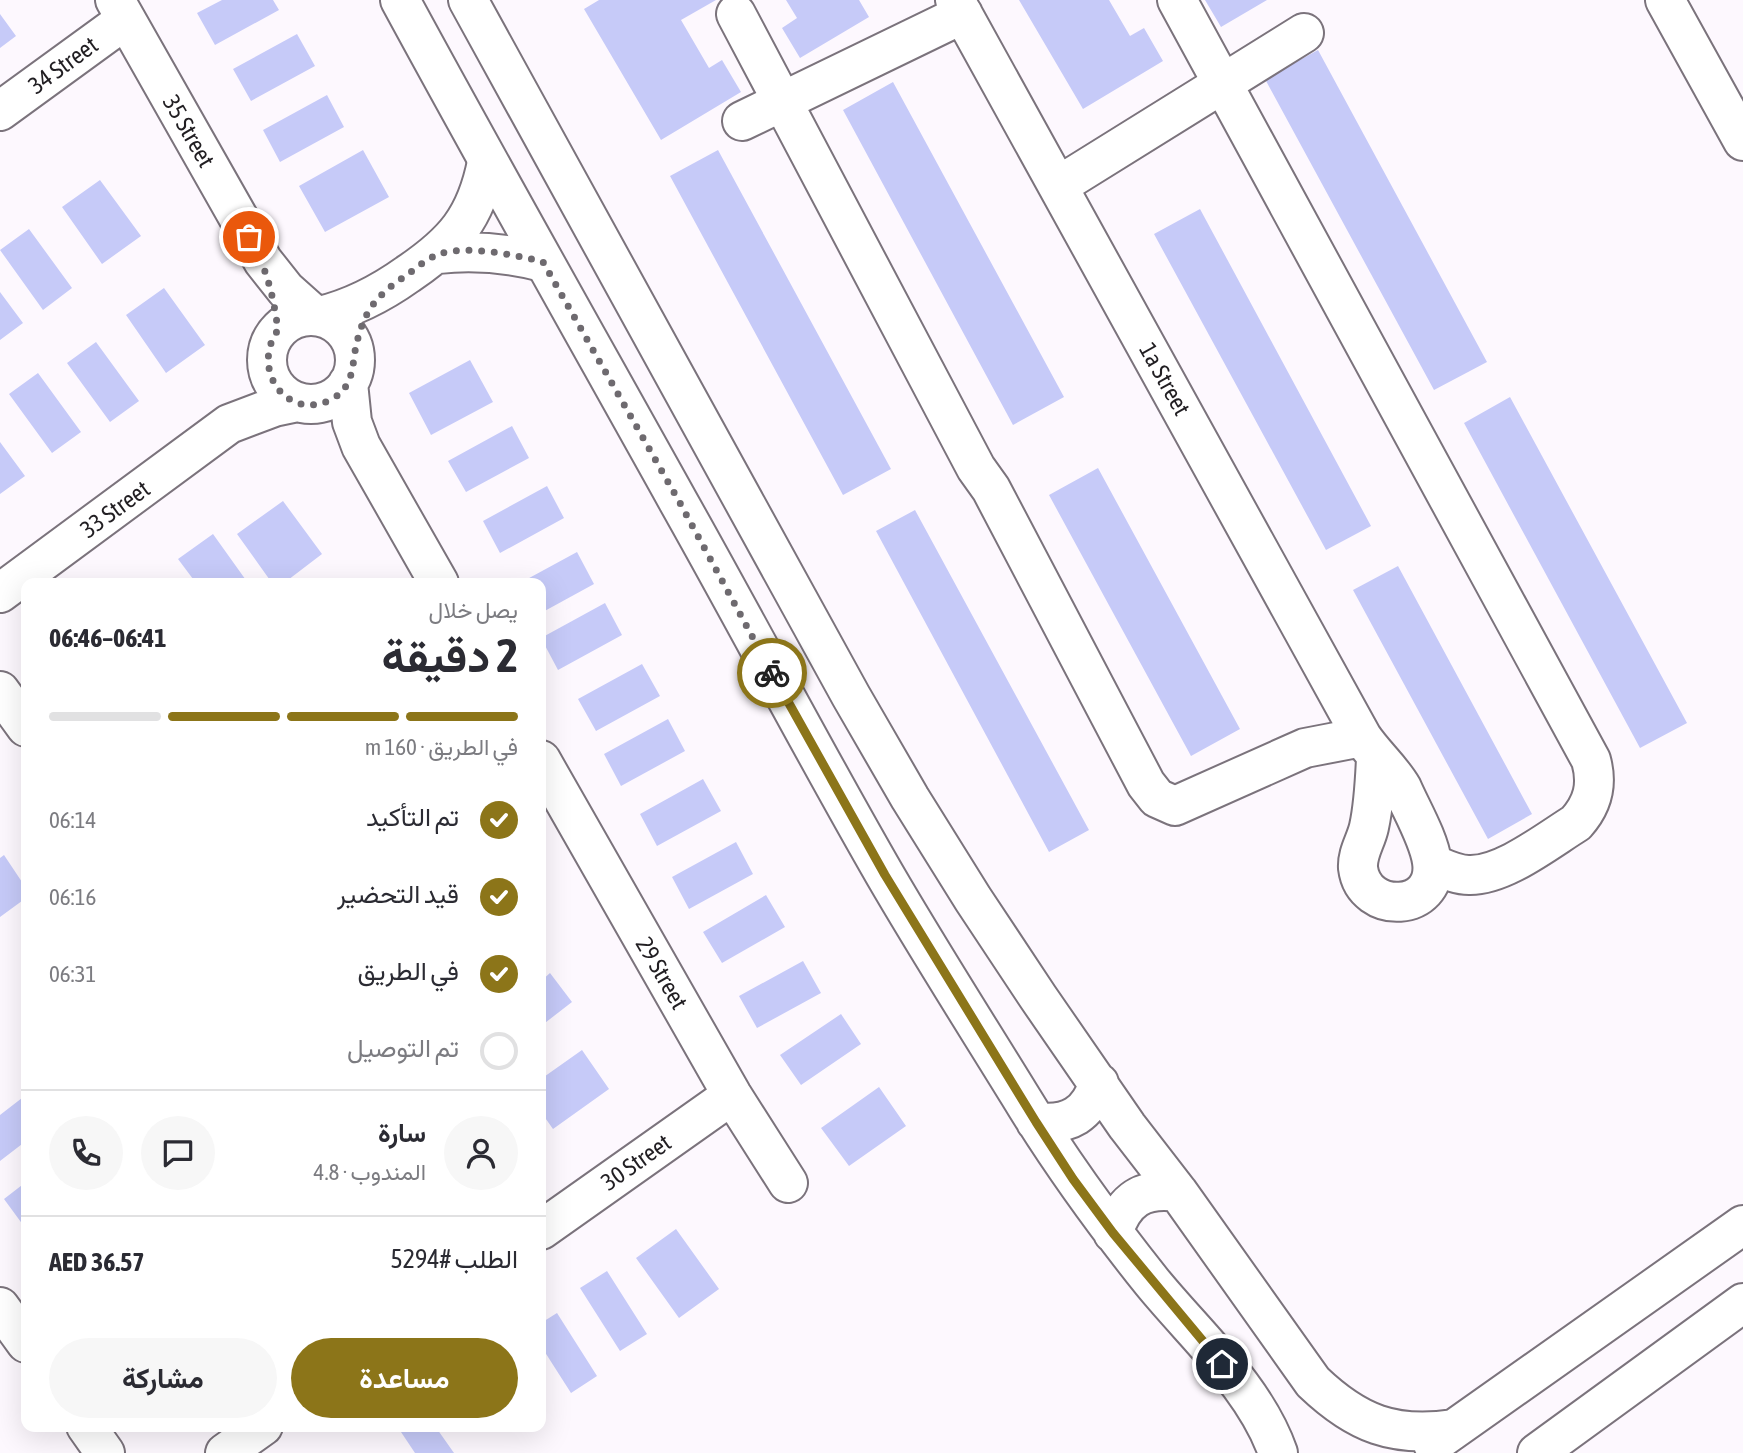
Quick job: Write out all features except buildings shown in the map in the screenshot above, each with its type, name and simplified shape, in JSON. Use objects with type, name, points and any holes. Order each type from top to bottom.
[{"type":"main road","points":[[400,0],[487,162],[680,503],[885,875],[1073,1179],[1113,1233],[1255,1403],[1268,1426],[1278,1453]]},
{"type":"main road","points":[[468,0],[897,776],[973,899],[1127,1126],[1178,1192],[1313,1382],[1332,1401],[1354,1416],[1377,1426],[1402,1432],[1428,1433],[1454,1429]]},
{"type":"main road","points":[[736,14],[976,468],[991,489],[1146,784],[1157,799],[1175,806],[1305,748],[1369,748],[1368,831],[1359,855],[1361,878],[1376,896],[1398,903],[1409,901],[1420,896],[1426,888],[1433,864],[1451,872],[1482,874],[1498,869],[1576,824],[1592,801],[1595,773],[1591,760],[1177,0]]},
{"type":"main road","points":[[1665,0],[1743,141]]},
{"type":"main road","points":[[743,121],[959,7]]},
{"type":"main road","name":"1a Street","points":[[959,7],[1369,748],[1395,776],[1402,788],[1433,864]]},
{"type":"main road","name":"34 Street","points":[[0,111],[120,10]]},
{"type":"main road","name":"35 Street","points":[[120,10],[263,261]]},
{"type":"main road","points":[[1058,186],[1304,33]]},
{"type":"main road","points":[[272,346],[288,322],[300,316],[317,316],[351,307],[380,293],[438,254],[471,212],[484,179],[487,162]]},
{"type":"main road","points":[[438,254],[480,251],[543,262]]},
{"type":"main road","points":[[263,261],[286,290],[317,316],[332,321],[350,340],[352,422],[361,446],[436,578]]},
{"type":"main road","points":[[263,261],[273,295],[272,346],[276,388],[286,396],[337,422],[361,446]]},
{"type":"main road","points":[[303,403],[332,399],[351,368],[364,321],[380,293]]},
{"type":"main road","name":"33 Street","points":[[229,424],[252,394],[272,346]]},
{"type":"main road","name":"33 Street","points":[[0,593],[229,424],[274,407],[303,403]]},
{"type":"main road","points":[[0,691],[21,720]]},
{"type":"main road","name":"29 Street","points":[[546,769],[732,1095],[788,1183]]},
{"type":"main road","points":[[1036,1122],[1053,1124],[1069,1120],[1083,1111],[1094,1098],[1100,1083]]},
{"type":"main road","name":"30 Street","points":[[546,1226],[732,1095]]},
{"type":"main road","points":[[1113,1233],[1118,1216],[1129,1203],[1144,1194],[1161,1190],[1178,1192]]},
{"type":"main road","points":[[1421,1453],[1743,1225]]},
{"type":"main road","points":[[1537,1453],[1743,1303]]},
{"type":"main road","points":[[0,1307],[21,1336]]},
{"type":"main road","points":[[90,1432],[105,1453]]},
{"type":"main road","points":[[225,1453],[254,1432]]},
{"type":"way so far","points":[[249,237],[263,261],[273,295],[278,330],[267,351],[270,376],[276,388],[286,396],[309,404],[332,399],[348,383],[353,373],[358,336],[380,293],[438,254],[480,251],[543,262],[680,503],[772,673]]},
{"type":"route","points":[[772,673],[885,875],[1073,1179],[1155,1286],[1222,1364]]}]
